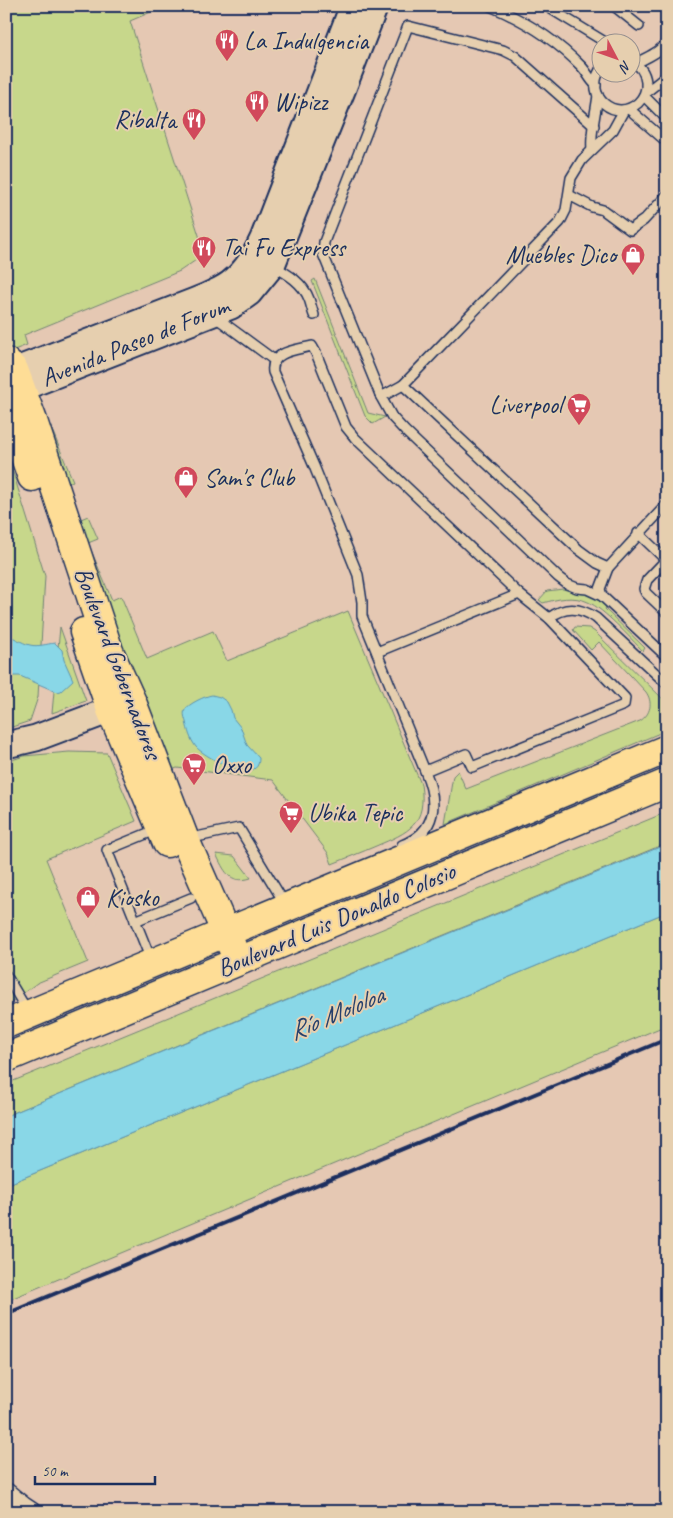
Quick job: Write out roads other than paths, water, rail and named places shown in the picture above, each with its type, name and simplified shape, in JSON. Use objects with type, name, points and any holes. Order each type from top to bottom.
[{"type":"main road","name":"Boulevard Gobernadores","points":[[10,382],[110,652],[121,706],[161,828],[191,898],[217,936]]},
{"type":"main road","name":"Boulevard Gobernadores","points":[[121,706],[185,840],[217,936],[230,966]]},
{"type":"main road","name":"Boulevard Luis Donaldo Colosio","points":[[18,1019],[217,936],[374,867],[667,749]]},
{"type":"main road","points":[[507,849],[521,832],[667,772]]},
{"type":"main road","name":"Boulevard Luis Donaldo Colosio","points":[[6,1058],[667,783]]},
{"type":"street","name":"Avenida Paseo de Forum","points":[[263,260],[262,239],[353,6]]},
{"type":"street","name":"Avenida Paseo de Forum","points":[[10,382],[203,308],[222,289],[263,260],[343,88],[375,6]]},
{"type":"street","points":[[6,745],[36,738],[121,706]]},
{"type":"street","points":[[6,1492],[32,1512]]},
{"type":"lane","points":[[490,6],[507,13],[545,36],[582,67],[603,103],[610,108],[626,109],[667,142]]},
{"type":"lane","points":[[546,6],[590,33]]},
{"type":"lane","points":[[614,6],[639,26]]},
{"type":"lane","points":[[594,126],[524,64],[503,50],[408,26],[324,242],[323,254],[381,397],[392,417],[558,577],[567,584],[577,588],[601,592]]},
{"type":"lane","points":[[640,59],[657,52],[667,41]]},
{"type":"lane","points":[[640,66],[652,74],[666,77]]},
{"type":"lane","points":[[381,397],[403,385],[560,222],[566,210],[571,178],[582,160],[613,130],[626,109],[640,101],[644,94],[646,79],[640,71]]},
{"type":"lane","points":[[644,94],[666,77]]},
{"type":"lane","points":[[592,150],[591,137],[594,126],[597,82]]},
{"type":"lane","points":[[644,94],[667,119]]},
{"type":"lane","points":[[569,195],[592,207],[603,210],[630,230],[644,220],[667,195]]},
{"type":"lane","points":[[263,260],[289,275],[302,286],[310,300],[314,315]]},
{"type":"lane","points":[[203,308],[274,360]]},
{"type":"lane","points":[[393,849],[419,836],[428,826],[433,813],[432,786],[425,771],[376,652],[362,616],[358,576],[314,466],[273,372],[272,365],[280,354],[312,346],[346,427],[355,438],[519,594],[549,618],[625,698],[624,705],[472,767],[466,754],[425,771]]},
{"type":"lane","points":[[403,385],[578,550],[597,564],[608,568]]},
{"type":"lane","points":[[601,592],[608,568],[667,504]]},
{"type":"lane","points":[[638,534],[666,560],[647,580],[644,589],[667,613]]},
{"type":"lane","points":[[597,564],[597,576],[601,592],[667,657]]},
{"type":"lane","points":[[376,652],[519,594]]},
{"type":"lane","points":[[549,618],[555,613],[566,609],[577,609],[587,612],[596,618],[667,684]]},
{"type":"lane","points":[[152,962],[107,850],[161,828]]},
{"type":"lane","points":[[185,840],[239,828],[286,906]]},
{"type":"lane","points":[[135,921],[191,898]]},
{"type":"lane","points":[[6,975],[18,1019]]},
{"type":"water","points":[[6,636],[33,646],[55,643],[62,650],[64,660],[73,680],[61,691],[57,692],[20,676],[6,676]]},
{"type":"water","points":[[212,695],[220,697],[227,702],[233,718],[241,728],[247,745],[259,758],[257,766],[251,770],[232,768],[221,763],[202,752],[192,741],[188,732],[185,710],[197,701]]},
{"type":"water","name":"Río Mololoa","points":[[667,844],[667,912],[6,1185],[6,1116]]},
{"type":"railway","points":[[6,1314],[667,1039]]},
{"type":"place","name":"La Indulgencia","points":[[227,62]]},
{"type":"place","name":"Wipizz","points":[[257,123]]},
{"type":"place","name":"Ribalta","points":[[194,141]]},
{"type":"place","name":"Tai Fu Express","points":[[204,269]]},
{"type":"place","name":"Muebles Dico","points":[[633,276]]},
{"type":"place","name":"Liverpool","points":[[579,426]]},
{"type":"place","name":"Sam's Club","points":[[186,499]]},
{"type":"place","name":"Oxxo","points":[[194,786]]},
{"type":"place","name":"Ubika Tepic","points":[[291,834]]},
{"type":"place","name":"Kiosko","points":[[88,919]]}]
